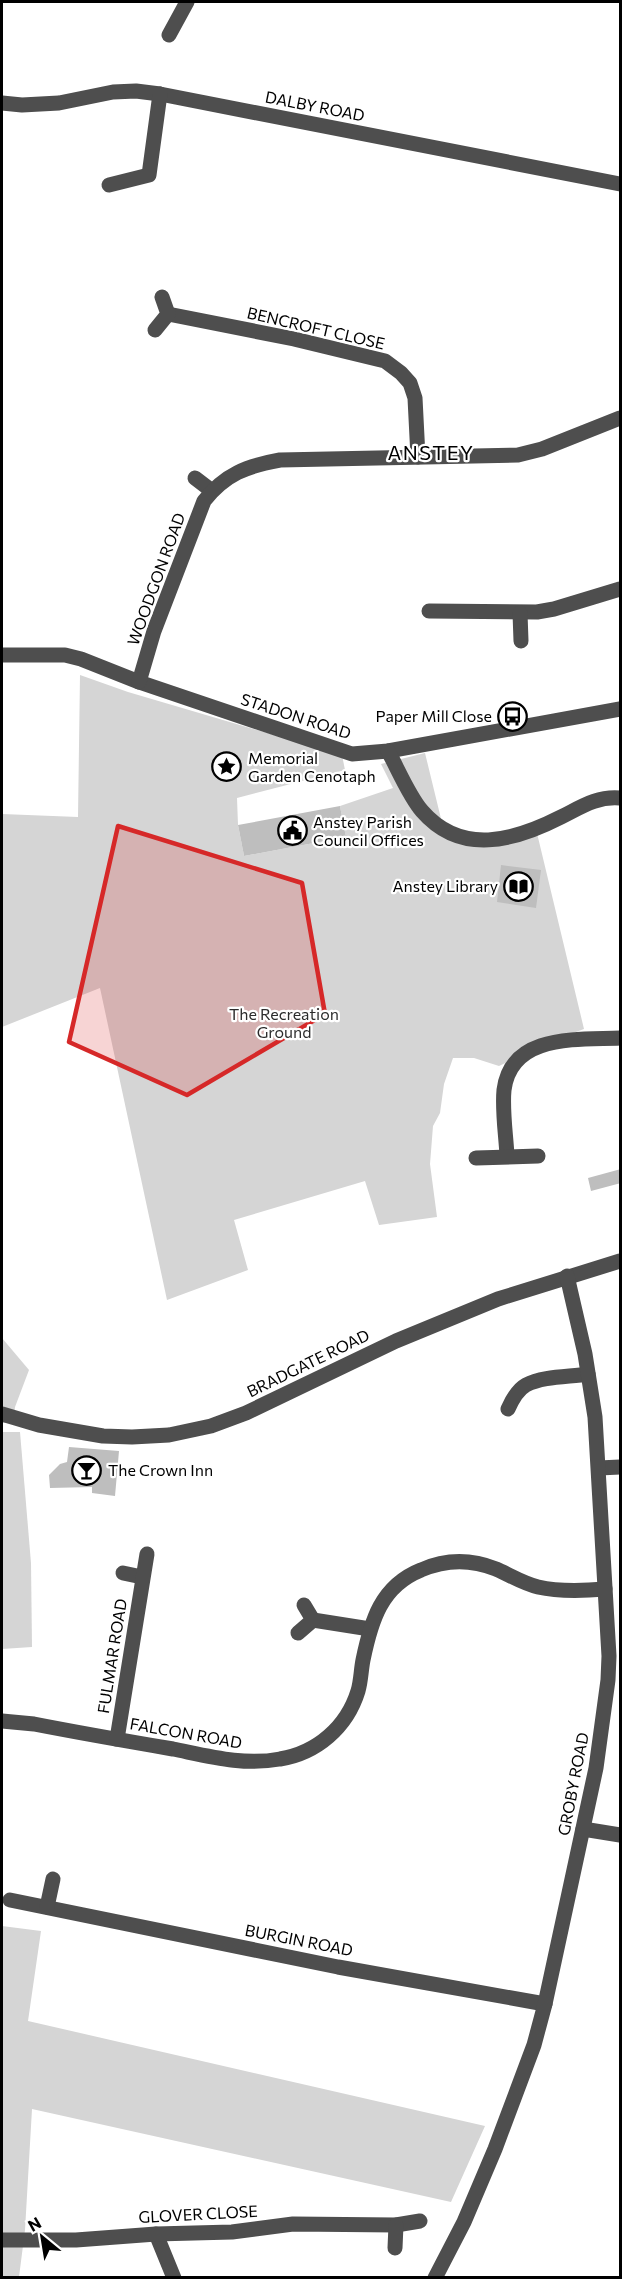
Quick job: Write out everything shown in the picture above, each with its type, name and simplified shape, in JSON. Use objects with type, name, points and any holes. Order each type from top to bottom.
[{"type":"street","points":[[169,35],[187,2]]},
{"type":"street","name":"DALBY ROAD","points":[[2,103],[22,105],[59,103],[113,92],[136,91],[160,94],[621,184]]},
{"type":"street","points":[[109,185],[149,176],[160,94]]},
{"type":"street","points":[[155,330],[168,314],[162,297]]},
{"type":"street","name":"BENCROFT CLOSE","points":[[168,314],[294,339],[385,361],[405,378],[416,398],[417,457]]},
{"type":"street","name":"WOODGON ROAD","points":[[139,682],[154,631],[204,501],[230,476],[252,465],[280,460],[518,455],[542,449],[621,418]]},
{"type":"street","points":[[195,478],[212,491]]},
{"type":"street","points":[[429,611],[520,613],[554,609],[621,589]]},
{"type":"street","points":[[520,613],[521,641]]},
{"type":"street","name":"STADON ROAD","points":[[2,655],[65,655],[81,659],[139,682],[352,754],[388,751],[621,709]]},
{"type":"street","points":[[388,751],[421,810],[444,831],[464,838],[479,841],[526,834],[588,802],[608,796],[621,798]]},
{"type":"street","points":[[507,1156],[504,1090],[513,1065],[535,1047],[547,1043],[621,1038]]},
{"type":"street","points":[[476,1158],[537,1156]]},
{"type":"street","name":"BRADGATE ROAD","points":[[2,1414],[39,1425],[103,1436],[169,1435],[211,1426],[246,1413],[396,1341],[498,1299],[621,1261]]},
{"type":"street","name":"GROBY ROAD","points":[[435,2277],[464,2222],[495,2149],[534,2045],[583,1829],[600,1746],[609,1680],[595,1417],[567,1276]]},
{"type":"street","points":[[508,1408],[525,1386],[588,1374]]},
{"type":"street","points":[[599,1468],[621,1467]]},
{"type":"street","name":"FULMAR ROAD","points":[[117,1739],[147,1554]]},
{"type":"street","name":"FALCON ROAD","points":[[2,1721],[34,1724],[243,1762],[280,1759],[305,1753],[322,1743],[350,1712],[358,1691],[370,1629],[383,1599],[401,1579],[422,1569],[448,1561],[472,1562],[537,1587],[566,1592],[605,1589]]},
{"type":"street","points":[[123,1573],[142,1577]]},
{"type":"street","points":[[304,1605],[313,1620]]},
{"type":"street","points":[[298,1633],[313,1620],[370,1629]]},
{"type":"street","points":[[583,1829],[621,1835]]},
{"type":"street","points":[[47,1907],[53,1880]]},
{"type":"street","name":"BURGIN ROAD","points":[[10,1900],[338,1967],[545,2004]]},
{"type":"street","name":"GLOVER CLOSE","points":[[2,2240],[76,2240],[156,2234],[232,2232],[293,2224],[396,2225],[420,2221]]},
{"type":"street","points":[[395,2248],[396,2225]]},
{"type":"street","points":[[156,2234],[174,2277]]},
{"type":"highlighted area","points":[[118,826],[302,883],[325,1014],[187,1095],[69,1042]]},
{"type":"green space","name":"The Recreation Ground","points":[[80,675],[128,692],[342,755],[345,770],[237,798],[238,825],[244,856],[346,837],[340,806],[393,788],[381,764],[425,753],[444,831],[464,838],[536,829],[584,1029],[535,1047],[499,1066],[474,1058],[453,1058],[444,1084],[440,1113],[433,1126],[430,1164],[437,1217],[379,1225],[365,1181],[234,1220],[248,1270],[167,1300],[100,988],[2,1027],[2,814],[78,817]]},
{"type":"green space","points":[[2,1338],[29,1370],[15,1407],[13,1423],[2,1423]]},
{"type":"green space","points":[[2,1432],[20,1432],[31,1563],[32,1647],[2,1649]]},
{"type":"green space","points":[[2,1926],[41,1931],[28,2021],[485,2126],[451,2202],[32,2109],[25,2230],[19,2277],[2,2278]]},
{"type":"building","name":"Anstey Parish Council Offices","points":[[340,806],[346,837],[244,856],[238,825]]},
{"type":"building","name":"Anstey Library","points":[[501,865],[541,870],[536,908],[497,902]]},
{"type":"building","points":[[621,1169],[621,1183],[591,1191],[588,1178]]},
{"type":"building","name":"The Crown Inn","points":[[69,1447],[119,1451],[115,1496],[92,1493],[92,1487],[50,1488],[49,1475],[60,1464],[67,1462]]},
{"type":"place","name":"Paper Mill Close","points":[[513,716]]},
{"type":"place","name":"Memorial Garden Cenotaph","points":[[227,767]]},
{"type":"place","name":"Anstey Parish Council Offices","points":[[292,831]]},
{"type":"place","name":"Anstey Library","points":[[519,886]]},
{"type":"place","name":"The Crown Inn","points":[[87,1470]]},
{"type":"district","name":"ANSTEY","points":[[431,453]]}]
